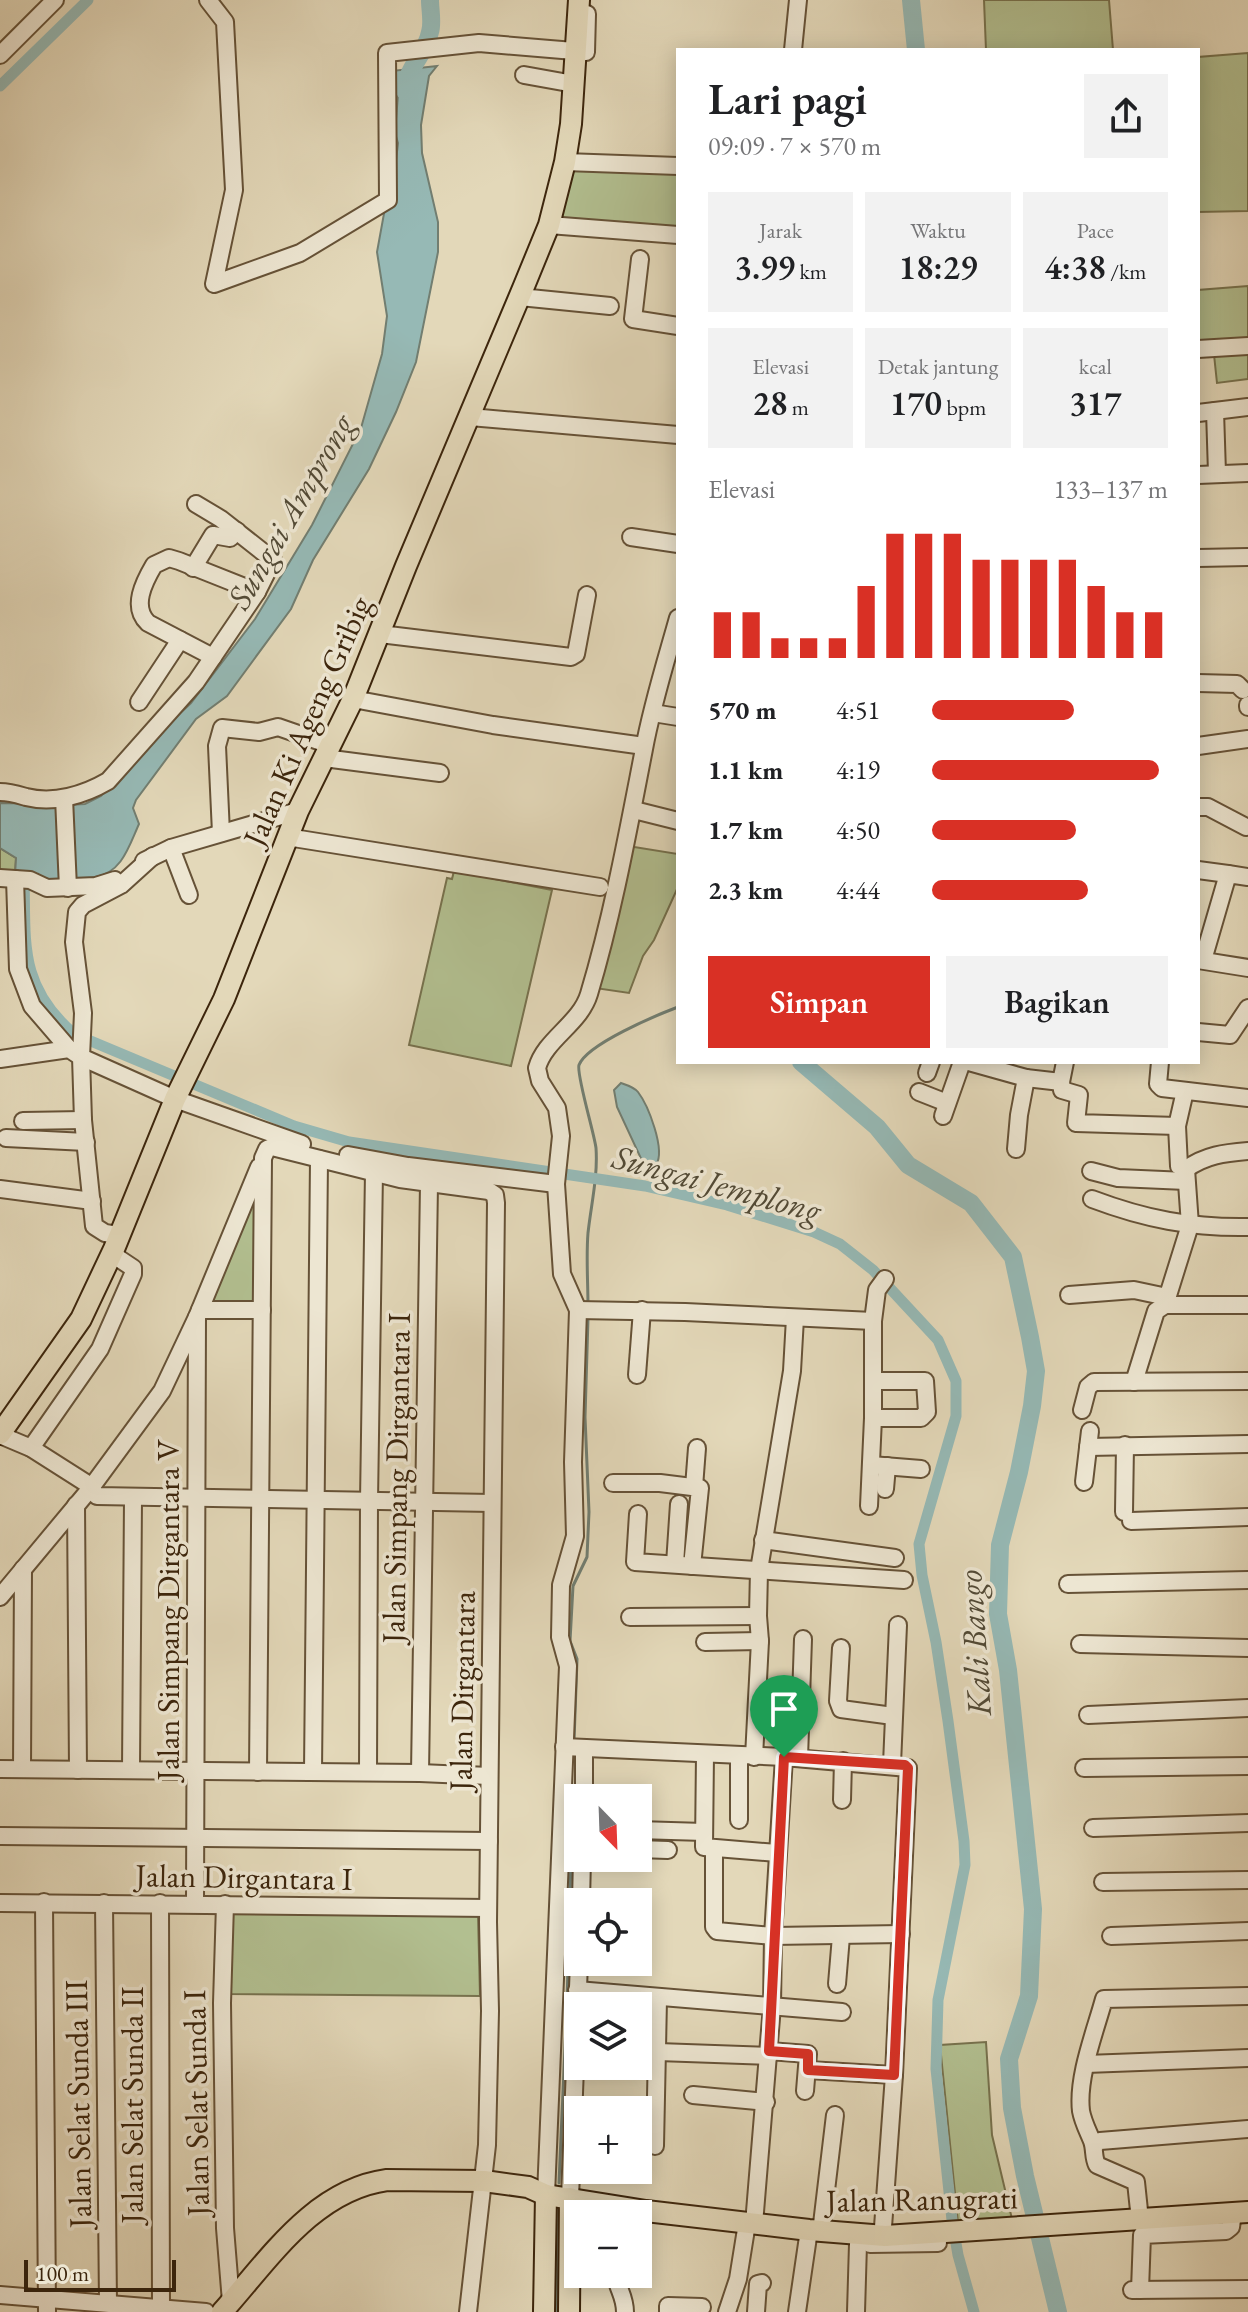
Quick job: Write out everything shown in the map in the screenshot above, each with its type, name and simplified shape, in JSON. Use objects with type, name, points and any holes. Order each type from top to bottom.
[{"type":"main road","name":"Jalan Ki Ageng Gribig","points":[[0,1434],[81,1319],[116,1245],[176,1098],[224,999],[298,811],[353,699],[520,297],[549,225],[565,162],[579,0]]},
{"type":"main road","name":"Jalan Ranugrati","points":[[230,2309],[332,2209],[362,2194],[390,2189],[483,2186],[527,2195],[555,2194],[579,2200]]},
{"type":"main road","points":[[544,2312],[555,2194]]},
{"type":"main road","points":[[555,2194],[569,2312]]},
{"type":"main road","name":"Jalan Ranugrati","points":[[652,2214],[885,2236],[938,2235],[1241,2213]]},
{"type":"street","points":[[0,55],[55,0]]},
{"type":"street","points":[[208,0],[225,22],[234,190],[214,284],[300,253],[388,200],[387,53],[479,43],[586,52],[588,0]]},
{"type":"street","points":[[793,48],[798,0]]},
{"type":"street","points":[[524,75],[574,84]]},
{"type":"street","points":[[565,162],[676,166]]},
{"type":"street","points":[[549,225],[676,235]]},
{"type":"street","points":[[640,259],[633,319],[676,326]]},
{"type":"street","points":[[520,297],[610,306]]},
{"type":"street","points":[[1200,349],[1248,346]]},
{"type":"street","points":[[1217,473],[1206,412],[1248,407]]},
{"type":"street","points":[[470,417],[676,435]]},
{"type":"street","points":[[1200,475],[1248,473]]},
{"type":"street","points":[[0,792],[65,801],[92,790],[108,781],[196,682],[257,592],[273,560],[196,504]]},
{"type":"street","points":[[193,568],[213,535],[230,538],[237,531]]},
{"type":"street","points":[[631,537],[676,544]]},
{"type":"street","points":[[1200,558],[1248,557]]},
{"type":"street","points":[[213,657],[148,623],[140,615],[138,606],[154,565],[169,558],[257,592]]},
{"type":"street","points":[[380,634],[571,657],[576,654],[587,595]]},
{"type":"street","points":[[139,702],[180,640]]},
{"type":"street","points":[[566,1992],[574,1748],[568,1666],[560,1637],[561,1585],[575,1536],[573,1462],[580,1310],[562,1274],[557,1177],[561,1136],[557,1108],[540,1081],[537,1068],[548,1049],[586,1003],[607,930],[634,810],[644,746],[674,645]]},
{"type":"street","points":[[1200,683],[1237,684],[1246,701]]},
{"type":"street","points":[[353,699],[493,725],[644,746]]},
{"type":"street","points":[[653,713],[676,717]]},
{"type":"street","points":[[221,833],[217,746],[222,728],[259,732],[278,727],[327,752],[440,773]]},
{"type":"street","points":[[1200,746],[1248,739]]},
{"type":"street","points":[[65,801],[68,882]]},
{"type":"street","points":[[1200,807],[1208,807],[1246,827]]},
{"type":"street","points":[[634,810],[676,820]]},
{"type":"street","points":[[298,811],[171,848],[107,884],[68,882],[42,887],[15,879],[18,969],[32,1006],[77,1053],[176,1098],[285,1139],[361,1158],[481,1176],[557,1177]]},
{"type":"street","points":[[287,837],[600,887]]},
{"type":"street","points":[[171,848],[189,895]]},
{"type":"street","points":[[31,1448],[100,1349],[133,1274],[133,1268],[116,1245],[94,1226],[77,1053],[84,1029],[74,942],[77,912],[83,905],[121,885],[153,856]]},
{"type":"street","points":[[1200,870],[1248,877]]},
{"type":"street","points":[[1228,874],[1204,936],[1201,960],[1248,968]]},
{"type":"street","points":[[1200,1032],[1225,1037],[1246,1014]]},
{"type":"street","points":[[0,1059],[77,1053]]},
{"type":"street","points":[[919,1092],[945,1110],[961,1064]]},
{"type":"street","points":[[976,1064],[1026,1078],[1061,1082]]},
{"type":"street","points":[[1065,1064],[1061,1090],[1079,1095],[1076,1123],[1177,1126]]},
{"type":"street","points":[[1160,1064],[1159,1086],[1248,1098]]},
{"type":"street","points":[[1016,1149],[1026,1078]]},
{"type":"street","points":[[1134,1382],[1156,1311],[1166,1301],[1190,1225],[1186,1175],[1179,1166],[1177,1126],[1185,1091]]},
{"type":"street","points":[[23,1121],[83,1120]]},
{"type":"street","points":[[6,1138],[86,1142]]},
{"type":"street","points":[[0,1597],[90,1489],[162,1391],[267,1149],[272,1147],[429,1184]]},
{"type":"street","points":[[1091,1171],[1118,1178],[1186,1175],[1196,1162],[1221,1153],[1248,1151]]},
{"type":"street","points":[[258,1772],[263,1158]]},
{"type":"street","points":[[313,1772],[319,1159]]},
{"type":"street","points":[[368,1772],[374,1172]]},
{"type":"street","name":"Jalan Dirgantara","points":[[429,1184],[493,1192],[496,1203],[488,1908],[490,2011],[483,2186],[468,2312]]},
{"type":"street","name":"Jalan Simpang Dirgantara I","points":[[420,1773],[429,1184]]},
{"type":"street","points":[[0,1189],[92,1201]]},
{"type":"street","points":[[1092,1199],[1158,1221],[1248,1227]]},
{"type":"street","points":[[881,1283],[873,1321],[873,1418],[885,1489]]},
{"type":"street","points":[[1069,1295],[1134,1290],[1166,1301],[1248,1305]]},
{"type":"street","points":[[198,1313],[262,1310]]},
{"type":"street","points":[[580,1310],[873,1321]]},
{"type":"street","points":[[637,1375],[642,1310]]},
{"type":"street","name":"Jalan Simpang Dirgantara V","points":[[195,1903],[198,1313]]},
{"type":"street","points":[[739,1820],[760,1641],[759,1570],[792,1371],[795,1318]]},
{"type":"street","points":[[873,1381],[925,1381],[927,1412],[921,1418],[873,1418]]},
{"type":"street","points":[[1082,1410],[1091,1384],[1248,1381]]},
{"type":"street","points":[[0,1434],[31,1448],[86,1483],[97,1496],[492,1503]]},
{"type":"street","points":[[1084,1482],[1089,1439],[1125,1445],[1248,1444]]},
{"type":"street","points":[[1125,1445],[1128,1516],[1248,1517]]},
{"type":"street","points":[[694,1487],[697,1448]]},
{"type":"street","points":[[879,1466],[921,1469]]},
{"type":"street","points":[[869,1506],[879,1466]]},
{"type":"street","points":[[613,1483],[660,1483],[700,1490],[683,1565]]},
{"type":"street","points":[[131,1769],[133,1499]]},
{"type":"street","points":[[679,1504],[683,1565]]},
{"type":"street","points":[[76,1505],[78,1770]]},
{"type":"street","points":[[638,1514],[635,1562],[904,1580]]},
{"type":"street","points":[[763,1540],[895,1558]]},
{"type":"street","points":[[22,1769],[23,1569]]},
{"type":"street","points":[[1068,1584],[1248,1580]]},
{"type":"street","points":[[630,1617],[758,1616]]},
{"type":"street","points":[[892,1764],[898,1625]]},
{"type":"street","points":[[727,2312],[750,2224],[766,2102],[777,1853],[791,1758],[803,1639]]},
{"type":"street","points":[[705,1642],[760,1641]]},
{"type":"street","points":[[1080,1644],[1248,1648]]},
{"type":"street","points":[[841,1648],[838,1701],[841,1709],[893,1716]]},
{"type":"street","points":[[1088,1715],[1248,1708]]},
{"type":"street","points":[[574,1748],[892,1764],[905,1765],[910,1772],[883,2227]]},
{"type":"street","points":[[574,1748],[581,1784]]},
{"type":"street","points":[[705,1754],[704,1847],[777,1853]]},
{"type":"street","points":[[842,1800],[843,1761]]},
{"type":"street","points":[[1084,1768],[1248,1766]]},
{"type":"street","points":[[0,1769],[489,1776]]},
{"type":"street","points":[[1093,1828],[1248,1823]]},
{"type":"street","points":[[652,1830],[704,1832]]},
{"type":"street","points":[[0,1836],[489,1841]]},
{"type":"street","points":[[652,1849],[668,1850]]},
{"type":"street","points":[[714,1850],[714,1927],[717,1931],[773,1936],[901,1934]]},
{"type":"street","points":[[1103,1882],[1248,1880]]},
{"type":"street","points":[[44,1902],[47,2306]]},
{"type":"street","name":"Jalan Dirgantara I","points":[[0,1903],[488,1908]]},
{"type":"street","name":"Jalan Selat Sunda III","points":[[104,1903],[108,2303]]},
{"type":"street","name":"Jalan Selat Sunda II","points":[[160,1903],[161,2307]]},
{"type":"street","name":"Jalan Selat Sunda I","points":[[225,1904],[222,2003],[225,2228],[230,2309]]},
{"type":"street","points":[[1111,1936],[1248,1931]]},
{"type":"street","points":[[837,1984],[841,1936]]},
{"type":"street","points":[[578,1976],[577,1990],[842,2012]]},
{"type":"street","points":[[1140,2220],[1136,2182],[1097,2165],[1094,2145],[1086,2131],[1081,2110],[1086,2064],[1104,1999],[1248,1996]]},
{"type":"street","points":[[655,2146],[658,1999]]},
{"type":"street","points":[[555,2194],[564,2029]]},
{"type":"street","points":[[555,2194],[564,2029]]},
{"type":"street","points":[[658,2052],[808,2054],[805,2091]]},
{"type":"street","points":[[1086,2064],[1248,2058]]},
{"type":"street","points":[[808,2070],[894,2075]]},
{"type":"street","points":[[693,2095],[766,2102]]},
{"type":"street","points":[[797,2312],[835,2115]]},
{"type":"street","points":[[1094,2145],[1100,2141],[1248,2129]]},
{"type":"street","points":[[1241,2213],[1226,2231],[1142,2235],[1136,2290],[1248,2289]]},
{"type":"street","points":[[815,2227],[883,2227],[938,2235]]},
{"type":"street","points":[[815,2227],[814,2238],[858,2244],[896,2246],[938,2235]]},
{"type":"street","points":[[856,2312],[858,2244]]},
{"type":"street","points":[[756,2312],[758,2284],[762,2283]]},
{"type":"street","points":[[620,2288],[625,2297],[625,2312]]},
{"type":"street","points":[[0,2295],[47,2306],[108,2303],[206,2312]]},
{"type":"street","points":[[668,2312],[668,2306],[702,2307]]},
{"type":"green space","points":[[984,0],[1109,0],[1113,48],[986,48]]},
{"type":"green space","points":[[1248,53],[1248,211],[1200,212],[1200,57]]},
{"type":"green space","points":[[573,167],[676,172],[676,230],[558,221]]},
{"type":"green space","points":[[1248,286],[1248,379],[1217,383],[1213,345],[1200,346],[1200,290]]},
{"type":"green space","points":[[628,846],[676,854],[676,891],[654,940],[643,956],[629,993],[595,988]]},
{"type":"green space","points":[[0,848],[16,858],[15,875],[0,875]]},
{"type":"green space","points":[[454,871],[552,890],[511,1066],[409,1045],[447,878],[452,879]]},
{"type":"green space","points":[[255,1189],[259,1304],[210,1306]]},
{"type":"green space","points":[[231,1910],[478,1915],[480,1996],[229,1994]]},
{"type":"green space","points":[[986,2042],[992,2135],[1012,2219],[958,2223],[940,2045]]},
{"type":"water","points":[[437,66],[429,76],[421,125],[422,153],[438,222],[438,252],[416,362],[396,412],[369,469],[313,560],[291,609],[227,696],[196,719],[136,800],[133,808],[139,824],[123,857],[104,874],[82,879],[69,875],[67,805],[85,804],[101,796],[191,703],[255,619],[312,525],[361,428],[382,354],[387,316],[377,252],[385,208],[392,195],[398,143],[395,133],[398,94],[391,71]]},
{"type":"water","points":[[0,803],[63,804],[60,879],[56,884],[42,882],[38,874],[15,875],[16,858],[0,848]]},
{"type":"water","points":[[621,1083],[636,1090],[646,1107],[659,1149],[656,1165],[644,1165],[617,1107],[614,1090]]},
{"type":"waterway","points":[[0,86],[88,0]]},
{"type":"waterway","name":"Sungai Amprong","points":[[405,91],[409,74],[428,40],[430,0]]},
{"type":"waterway","name":"Kali Bango","points":[[911,0],[916,48]]},
{"type":"waterway","name":"Sungai Jemplong","points":[[24,873],[28,961],[42,998],[74,1034],[294,1126],[349,1142],[645,1186],[727,1205],[814,1232],[840,1244],[873,1270],[938,1340],[956,1381],[956,1416],[919,1544],[948,1721],[965,1865],[938,2000],[936,2069],[952,2220],[974,2312]]},
{"type":"waterway","points":[[588,1306],[587,1242],[596,1148],[579,1065],[595,1048],[608,1040],[676,1008]]},
{"type":"waterway","name":"Kali Bango","points":[[803,1064],[877,1127],[908,1165],[971,1203],[1013,1257],[1030,1337],[1036,1371],[1032,1406],[1000,1545],[998,1614],[1008,1670],[1033,1909],[1029,1996],[1009,2059],[1012,2108],[1025,2176],[1058,2312]]},
{"type":"waterway","points":[[574,1741],[577,1659],[570,1641],[573,1586],[587,1557],[589,1512],[585,1417],[588,1318]]},
{"type":"waterway","points":[[559,2183],[571,1872]]},
{"type":"waterway","points":[[556,2312],[558,2208]]},
{"type":"route","points":[[784,1757],[905,1765],[910,1772],[894,2075],[808,2070],[808,2054],[769,2051],[784,1757]]}]
